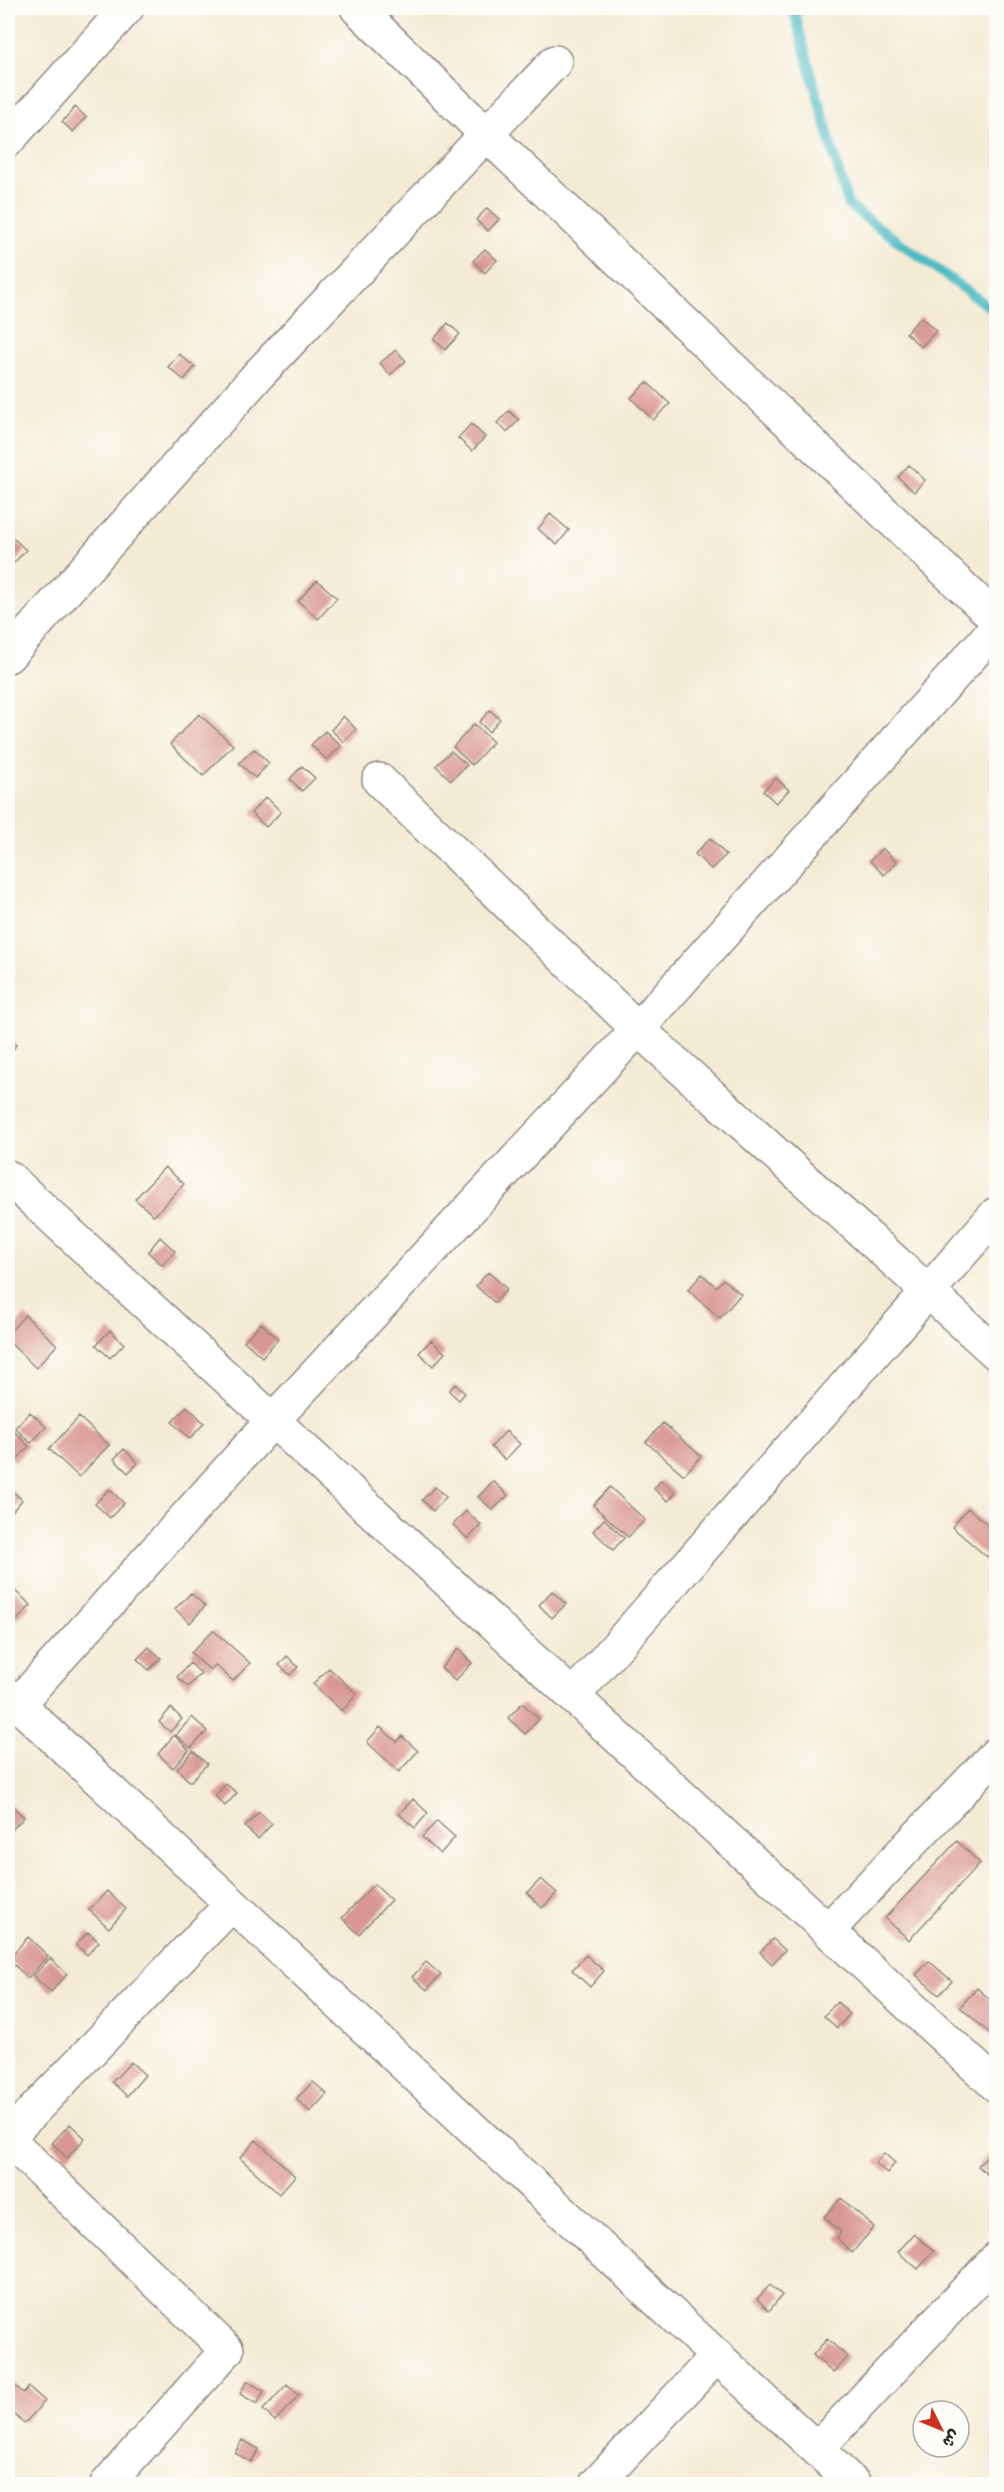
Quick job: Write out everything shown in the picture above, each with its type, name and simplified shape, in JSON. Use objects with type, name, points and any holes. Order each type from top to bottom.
[{"type":"street","points":[[8,140],[127,8]]},
{"type":"street","points":[[357,8],[486,134],[996,619]]},
{"type":"street","points":[[8,656],[260,374],[555,62]]},
{"type":"street","points":[[855,2484],[13,1699],[638,1029],[996,628]]},
{"type":"street","points":[[379,780],[638,1029],[996,1353]]},
{"type":"street","points":[[8,1177],[829,1929],[996,2085]]},
{"type":"street","points":[[574,1695],[996,1214]]},
{"type":"street","points":[[829,1929],[996,1754]]},
{"type":"street","points":[[106,2484],[227,2349],[8,2138],[232,1904]]},
{"type":"street","points":[[817,2449],[996,2259]]},
{"type":"street","points":[[596,2484],[717,2356]]},
{"type":"building","points":[[75,107],[86,117],[73,132],[62,122]]},
{"type":"building","points":[[487,208],[499,219],[488,231],[476,220]]},
{"type":"building","points":[[485,249],[497,260],[485,273],[473,261]]},
{"type":"building","points":[[921,317],[936,331],[921,347],[906,333]]},
{"type":"building","points":[[448,323],[460,334],[445,350],[434,339]]},
{"type":"building","points":[[396,350],[406,361],[390,375],[380,363]]},
{"type":"building","points":[[179,354],[195,367],[184,380],[168,367]]},
{"type":"building","points":[[647,382],[670,404],[653,420],[631,398]]},
{"type":"building","points":[[509,411],[519,420],[507,432],[497,423]]},
{"type":"building","points":[[471,424],[485,437],[472,451],[458,438]]},
{"type":"building","points":[[909,465],[925,480],[914,492],[898,477]]},
{"type":"building","points":[[550,514],[569,530],[557,545],[538,529]]},
{"type":"building","points":[[10,535],[26,550],[11,566],[8,563],[8,537]]},
{"type":"building","points":[[317,580],[337,598],[318,619],[298,601]]},
{"type":"building","points":[[490,710],[500,719],[489,732],[479,722]]},
{"type":"building","points":[[199,714],[233,745],[203,776],[170,744]]},
{"type":"building","points":[[343,716],[356,729],[344,742],[331,730]]},
{"type":"building","points":[[474,724],[493,742],[472,765],[453,747]]},
{"type":"building","points":[[325,731],[341,746],[327,760],[311,745]]},
{"type":"building","points":[[254,749],[269,763],[255,778],[239,763]]},
{"type":"building","points":[[451,751],[467,765],[451,780],[436,766]]},
{"type":"building","points":[[302,766],[315,778],[302,791],[290,779]]},
{"type":"building","points":[[776,778],[789,790],[776,803],[763,791]]},
{"type":"building","points":[[266,797],[281,812],[266,827],[251,813]]},
{"type":"building","points":[[710,838],[726,855],[711,869],[695,854]]},
{"type":"building","points":[[882,848],[897,862],[884,875],[870,861]]},
{"type":"building","points":[[8,1039],[16,1045],[8,1057]]},
{"type":"building","points":[[165,1167],[184,1184],[154,1216],[135,1199]]},
{"type":"building","points":[[160,1237],[175,1251],[162,1265],[148,1252]]},
{"type":"building","points":[[488,1272],[507,1289],[495,1303],[476,1286]]},
{"type":"building","points":[[702,1274],[716,1287],[723,1279],[741,1294],[720,1318],[688,1290]]},
{"type":"building","points":[[25,1315],[57,1345],[36,1368],[8,1341],[8,1334]]},
{"type":"building","points":[[261,1323],[278,1339],[262,1357],[244,1341]]},
{"type":"building","points":[[110,1330],[124,1344],[110,1358],[96,1345]]},
{"type":"building","points":[[431,1340],[445,1353],[433,1366],[419,1353]]},
{"type":"building","points":[[455,1384],[465,1393],[459,1400],[449,1391]]},
{"type":"building","points":[[187,1406],[204,1423],[190,1439],[172,1422]]},
{"type":"building","points":[[30,1412],[46,1427],[31,1443],[15,1428]]},
{"type":"building","points":[[79,1417],[109,1445],[79,1477],[49,1449]]},
{"type":"building","points":[[663,1423],[701,1456],[684,1475],[646,1442]]},
{"type":"building","points":[[506,1431],[520,1444],[505,1460],[491,1447]]},
{"type":"building","points":[[15,1432],[29,1446],[15,1462],[8,1455],[8,1440]]},
{"type":"building","points":[[124,1449],[138,1463],[128,1473],[114,1459]]},
{"type":"building","points":[[661,1480],[676,1493],[668,1501],[654,1489]]},
{"type":"building","points":[[493,1481],[508,1495],[493,1510],[478,1497]]},
{"type":"building","points":[[435,1487],[446,1497],[433,1511],[422,1500]]},
{"type":"building","points":[[610,1487],[645,1520],[628,1537],[593,1505]]},
{"type":"building","points":[[8,1489],[22,1500],[8,1516]]},
{"type":"building","points":[[109,1489],[124,1503],[110,1518],[95,1504]]},
{"type":"building","points":[[968,1508],[996,1532],[996,1546],[987,1557],[952,1527]]},
{"type":"building","points":[[466,1511],[481,1525],[468,1539],[453,1525]]},
{"type":"building","points":[[604,1519],[624,1538],[613,1550],[593,1531]]},
{"type":"building","points":[[14,1590],[31,1605],[17,1620],[8,1611],[8,1597]]},
{"type":"building","points":[[552,1591],[566,1604],[552,1618],[539,1605]]},
{"type":"building","points":[[191,1593],[205,1606],[190,1623],[175,1609]]},
{"type":"building","points":[[213,1630],[250,1663],[233,1681],[215,1665],[210,1670],[191,1653]]},
{"type":"building","points":[[149,1647],[161,1658],[149,1670],[137,1659]]},
{"type":"building","points":[[458,1649],[472,1663],[455,1681],[441,1668]]},
{"type":"building","points":[[287,1656],[298,1667],[290,1675],[279,1665]]},
{"type":"building","points":[[190,1663],[201,1673],[188,1687],[177,1677]]},
{"type":"building","points":[[329,1668],[357,1694],[342,1711],[313,1684]]},
{"type":"building","points":[[522,1703],[539,1719],[525,1734],[508,1718]]},
{"type":"building","points":[[171,1708],[182,1719],[170,1732],[159,1722]]},
{"type":"building","points":[[192,1717],[207,1731],[191,1748],[176,1735]]},
{"type":"building","points":[[380,1727],[397,1742],[402,1736],[418,1751],[399,1772],[367,1742]]},
{"type":"building","points":[[174,1735],[189,1750],[173,1768],[158,1754]]},
{"type":"building","points":[[193,1751],[207,1764],[190,1782],[177,1769]]},
{"type":"building","points":[[226,1784],[237,1793],[225,1806],[215,1796]]},
{"type":"building","points":[[413,1799],[428,1813],[415,1828],[399,1814]]},
{"type":"building","points":[[8,1802],[24,1817],[8,1834]]},
{"type":"building","points":[[259,1812],[272,1824],[258,1839],[245,1827]]},
{"type":"building","points":[[437,1821],[455,1837],[440,1854],[422,1837]]},
{"type":"building","points":[[957,1841],[980,1863],[909,1940],[885,1918]]},
{"type":"building","points":[[541,1879],[557,1893],[542,1908],[527,1893]]},
{"type":"building","points":[[374,1884],[391,1900],[359,1934],[342,1918]]},
{"type":"building","points":[[107,1891],[126,1909],[109,1928],[89,1910]]},
{"type":"building","points":[[88,1932],[99,1942],[87,1955],[76,1945]]},
{"type":"building","points":[[28,1937],[48,1956],[28,1978],[8,1959]]},
{"type":"building","points":[[773,1939],[785,1950],[772,1964],[760,1952]]},
{"type":"building","points":[[586,1955],[604,1971],[590,1987],[572,1970]]},
{"type":"building","points":[[50,1958],[67,1974],[51,1992],[33,1976]]},
{"type":"building","points":[[929,1961],[952,1981],[939,1995],[916,1975]]},
{"type":"building","points":[[426,1962],[441,1975],[427,1990],[412,1977]]},
{"type":"building","points":[[977,1988],[996,2005],[995,2038],[960,2007]]},
{"type":"building","points":[[837,2002],[850,2014],[837,2028],[824,2016]]},
{"type":"building","points":[[131,2062],[145,2075],[127,2096],[112,2082]]},
{"type":"building","points":[[313,2082],[327,2094],[310,2112],[296,2099]]},
{"type":"building","points":[[70,2124],[85,2138],[67,2158],[52,2143]]},
{"type":"building","points":[[256,2140],[295,2176],[279,2194],[240,2158]]},
{"type":"building","points":[[994,2148],[996,2150],[996,2182],[978,2166]]},
{"type":"building","points":[[884,2153],[895,2163],[887,2173],[875,2163]]},
{"type":"building","points":[[841,2198],[874,2227],[852,2253],[837,2238],[841,2232],[824,2217]]},
{"type":"building","points":[[914,2234],[934,2251],[918,2269],[898,2252]]},
{"type":"building","points":[[770,2285],[782,2295],[769,2311],[757,2299]]},
{"type":"building","points":[[827,2339],[848,2357],[833,2373],[813,2355]]},
{"type":"building","points":[[8,2379],[23,2393],[29,2387],[45,2401],[24,2424],[8,2408]]},
{"type":"building","points":[[247,2381],[264,2391],[257,2404],[240,2394]]},
{"type":"building","points":[[287,2384],[299,2395],[275,2421],[263,2410]]},
{"type":"building","points":[[242,2440],[259,2449],[251,2462],[235,2453]]},
{"type":"waterway","points":[[793,8],[848,205],[996,312]]}]
